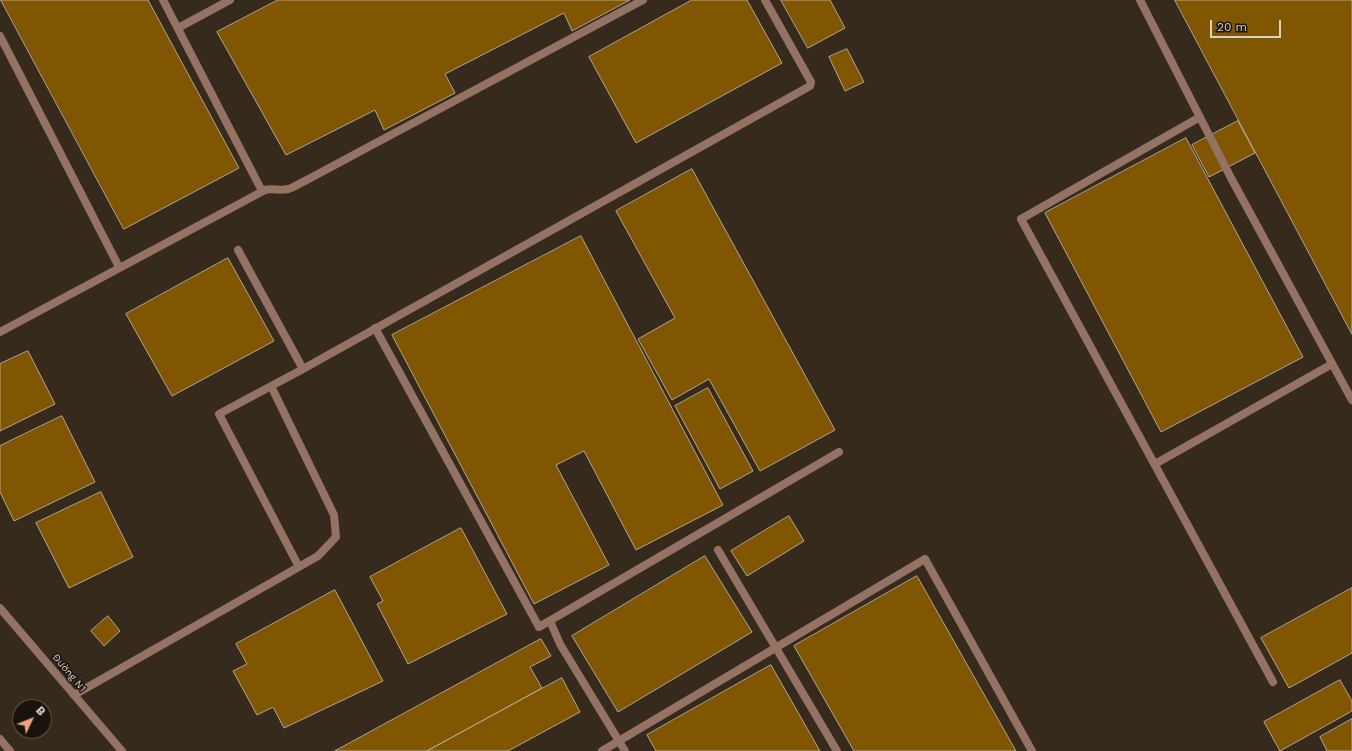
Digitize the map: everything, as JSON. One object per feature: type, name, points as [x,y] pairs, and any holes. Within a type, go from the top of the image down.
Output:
[{"type":"street","points":[[163,0],[262,191]]},
{"type":"street","points":[[178,28],[230,0]]},
{"type":"street","points":[[0,332],[262,191],[272,188],[279,190],[288,189],[303,182],[643,0]]},
{"type":"street","points":[[299,567],[219,414],[810,86],[810,82],[765,0]]},
{"type":"street","points":[[1140,0],[1231,178],[1352,400]]},
{"type":"street","points":[[0,36],[120,267]]},
{"type":"street","points":[[1200,117],[1022,219],[1273,682]]},
{"type":"street","points":[[238,250],[303,368]]},
{"type":"street","points":[[375,328],[539,627],[839,452]]},
{"type":"street","points":[[1155,464],[1332,364]]},
{"type":"street","points":[[74,695],[318,556],[336,536],[334,514],[271,386]]},
{"type":"street","points":[[718,550],[837,751]]},
{"type":"street","points":[[602,751],[925,558],[1032,751]]},
{"type":"street","name":"Đường N1","points":[[0,608],[122,751]]},
{"type":"street","points":[[550,620],[560,644],[625,751]]},
{"type":"street","points":[[0,739],[10,751]]},
{"type":"building","points":[[1,0],[148,0],[239,168],[124,229]]},
{"type":"building","points":[[278,0],[630,0],[572,31],[564,13],[445,74],[455,93],[384,130],[375,110],[286,155],[217,32]]},
{"type":"building","points":[[692,0],[747,0],[782,63],[636,143],[589,57]]},
{"type":"building","points":[[781,0],[830,0],[845,28],[808,48]]},
{"type":"building","points":[[1175,0],[1352,0],[1352,334]]},
{"type":"building","points":[[847,49],[864,82],[845,91],[829,57]]},
{"type":"building","points":[[1238,121],[1255,153],[1209,177],[1192,145]]},
{"type":"building","points":[[1186,138],[1303,357],[1161,432],[1045,213]]},
{"type":"building","points":[[692,169],[835,430],[760,471],[709,379],[672,400],[638,339],[675,318],[616,211]]},
{"type":"building","points":[[581,236],[723,505],[636,550],[584,451],[556,465],[609,565],[534,604],[392,335]]},
{"type":"building","points":[[228,258],[274,341],[172,396],[126,314]]},
{"type":"building","points":[[28,351],[55,404],[0,431],[0,364]]},
{"type":"building","points":[[708,388],[753,471],[720,489],[675,406]]},
{"type":"building","points":[[62,416],[95,482],[14,521],[0,492],[0,446]]},
{"type":"building","points":[[101,492],[133,557],[69,588],[36,523]]},
{"type":"building","points":[[789,516],[804,541],[747,576],[731,551]]},
{"type":"building","points":[[461,528],[507,614],[408,664],[377,604],[383,601],[370,577]]},
{"type":"building","points":[[705,556],[752,632],[618,712],[572,636]]},
{"type":"building","points":[[917,576],[1016,751],[854,751],[794,646]]},
{"type":"building","points":[[1352,588],[1352,653],[1289,688],[1261,638]]},
{"type":"building","points":[[335,590],[383,681],[284,728],[273,707],[257,715],[233,671],[247,664],[236,644]]},
{"type":"building","points":[[108,616],[120,631],[104,646],[91,631]]},
{"type":"building","points":[[541,639],[551,656],[530,667],[542,688],[427,751],[335,751]]},
{"type":"building","points":[[771,665],[820,751],[656,751],[647,735]]},
{"type":"building","points":[[562,678],[580,712],[508,751],[427,751]]},
{"type":"building","points":[[1340,680],[1352,701],[1352,711],[1280,751],[1264,722]]},
{"type":"building","points":[[1352,719],[1352,751],[1327,751],[1320,737]]}]
